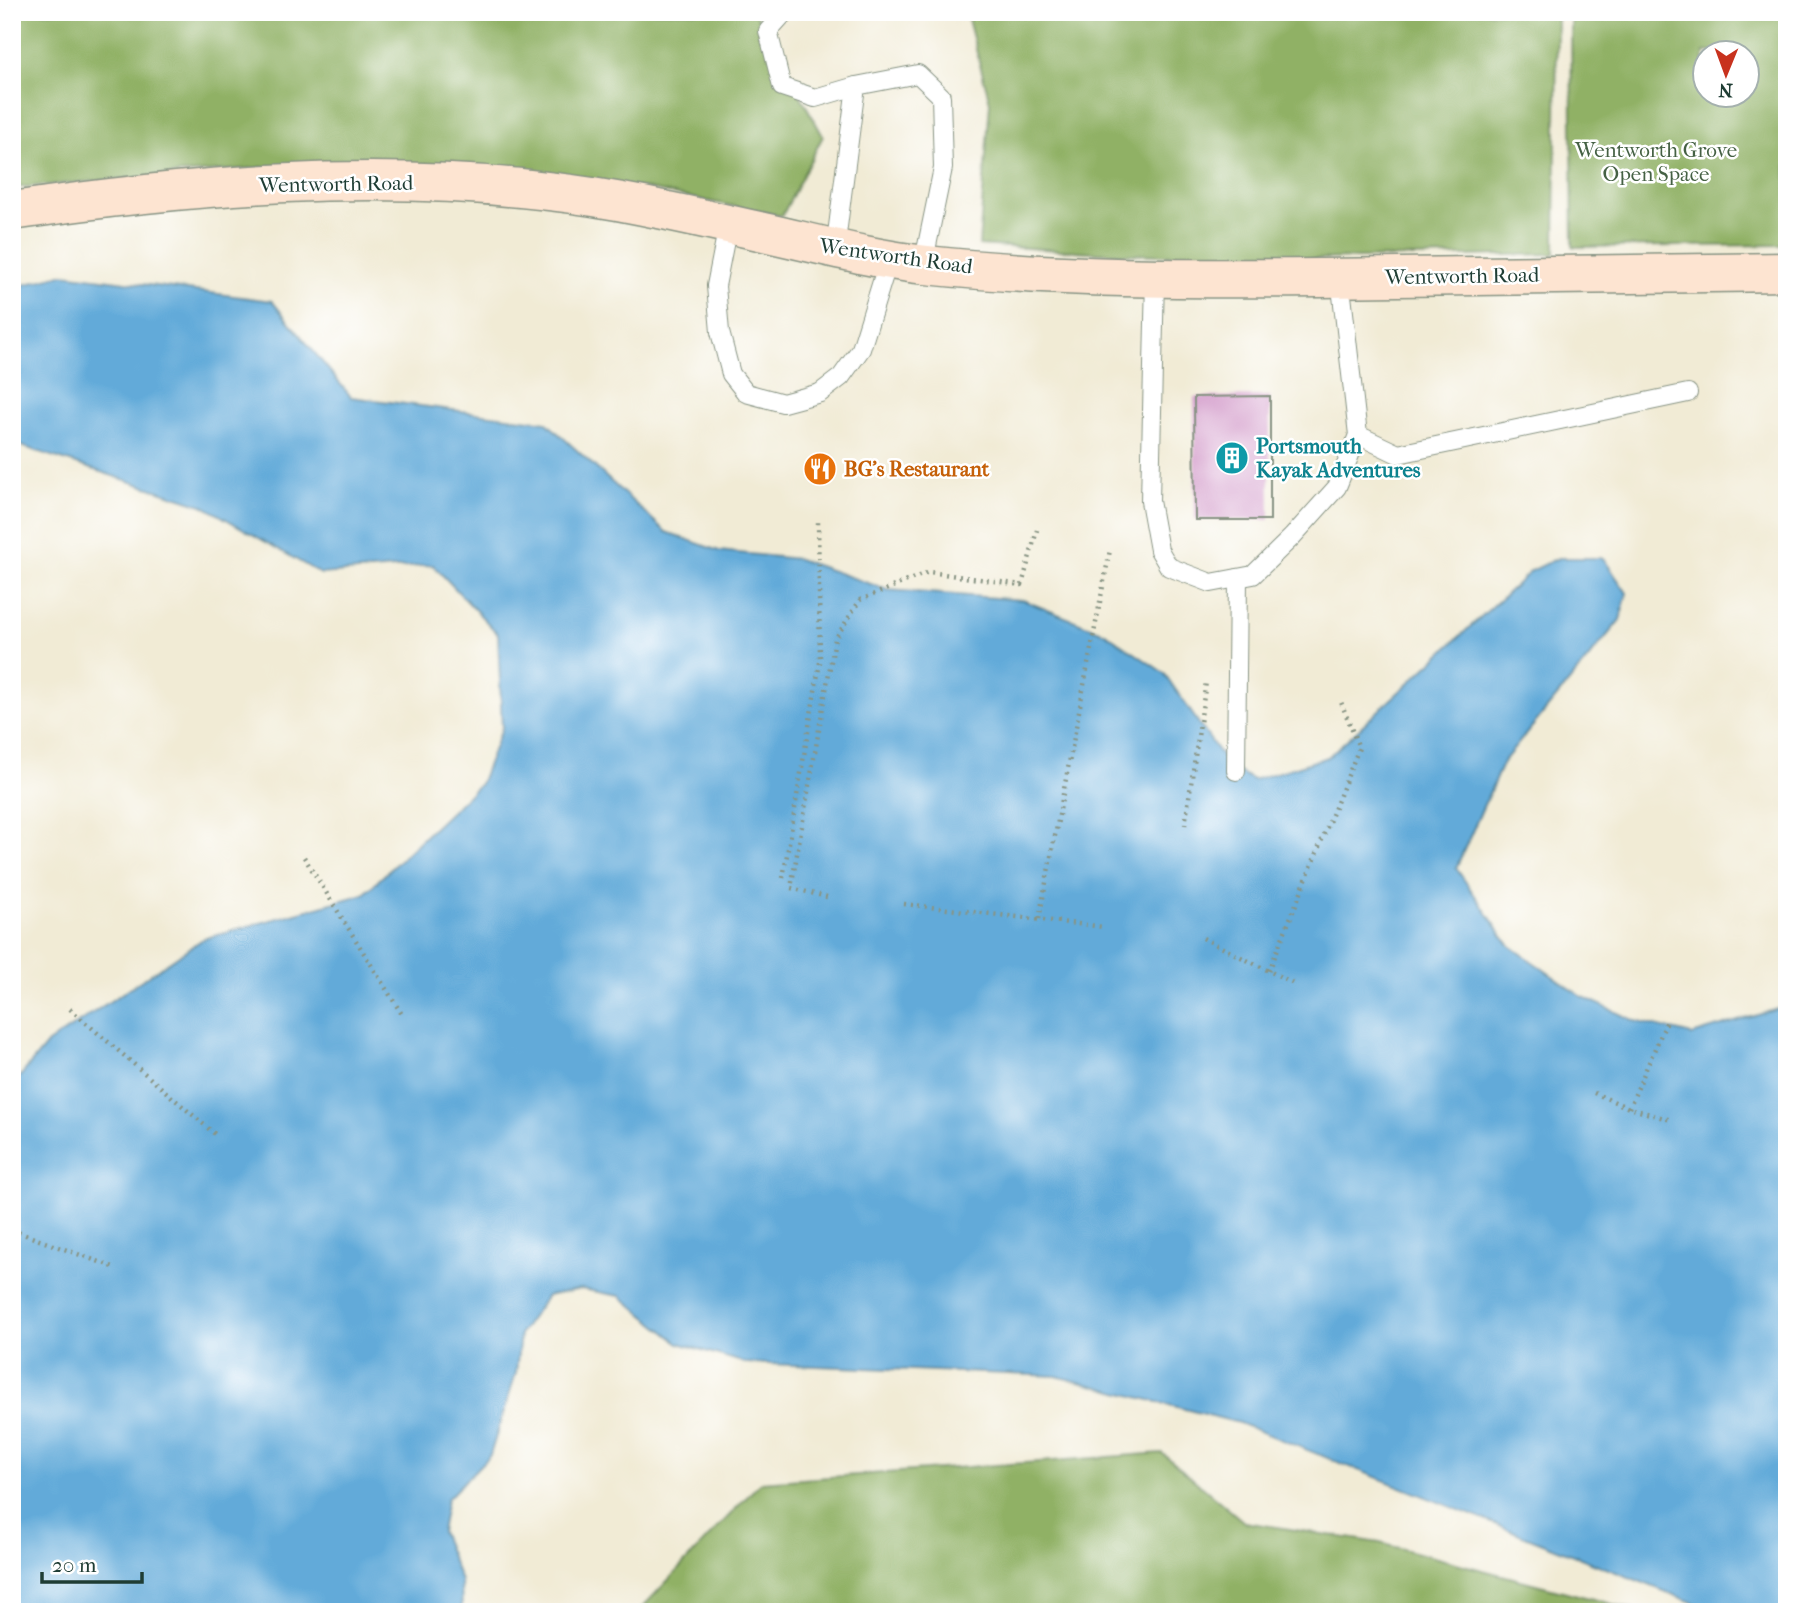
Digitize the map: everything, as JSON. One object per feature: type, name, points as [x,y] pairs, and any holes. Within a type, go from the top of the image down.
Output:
[{"type":"main road","name":"Wentworth Road","points":[[12,211],[163,192],[396,181],[548,190],[622,202],[835,250],[906,262],[1040,274],[1340,278],[1787,272]]},
{"type":"lane","points":[[727,225],[716,286],[720,332],[731,374],[746,393],[783,403],[820,393],[841,377],[861,349],[906,262],[943,168],[941,96],[918,74],[856,86],[815,98],[782,87],[768,31],[785,12]]},
{"type":"lane","points":[[835,250],[856,86]]},
{"type":"lane","points":[[1156,277],[1150,501],[1159,550],[1168,567],[1211,583],[1253,575],[1337,487],[1358,435],[1340,278]]},
{"type":"lane","points":[[1358,435],[1398,454],[1688,393]]},
{"type":"lane","points":[[1236,771],[1238,578]]},
{"type":"path","points":[[783,878],[820,662],[818,520]]},
{"type":"path","points":[[827,897],[791,888],[835,639],[860,600],[929,572],[1021,584],[1037,530]]},
{"type":"path","points":[[1040,919],[1110,550]]},
{"type":"path","points":[[1185,825],[1206,682]]},
{"type":"path","points":[[1269,971],[1359,748],[1341,702]]},
{"type":"path","points":[[304,857],[403,1016]]},
{"type":"path","points":[[904,904],[1104,927]]},
{"type":"path","points":[[1203,938],[1293,983]]},
{"type":"path","points":[[70,1009],[216,1135]]},
{"type":"path","points":[[1629,1108],[1667,1021]]},
{"type":"path","points":[[1594,1093],[1629,1108],[1671,1120]]},
{"type":"path","points":[[12,1230],[116,1268]]},
{"type":"green space","points":[[12,12],[754,12],[823,136],[782,216],[643,188],[301,164],[12,188]]},
{"type":"green space","points":[[966,12],[1557,12],[1555,254],[1315,259],[1123,254],[979,245],[990,102]]},
{"type":"green space","name":"Wentworth Grove Open Space","points":[[1571,12],[1787,12],[1787,245],[1573,247]]},
{"type":"green space","points":[[1162,1453],[1244,1522],[1380,1543],[1636,1612],[638,1612],[761,1482]]},
{"type":"water","points":[[64,274],[272,301],[351,397],[546,422],[666,532],[719,551],[798,559],[888,590],[1023,600],[1105,633],[1164,673],[1229,767],[1253,780],[1328,757],[1531,571],[1558,558],[1603,558],[1627,593],[1620,620],[1503,762],[1456,868],[1509,945],[1581,996],[1635,1021],[1692,1035],[1787,1006],[1787,1612],[1717,1612],[1239,1423],[1056,1376],[745,1363],[679,1343],[620,1296],[581,1289],[547,1296],[520,1334],[516,1373],[490,1455],[447,1499],[441,1532],[461,1581],[462,1612],[12,1612],[12,1086],[48,1043],[203,939],[364,894],[480,784],[502,728],[498,634],[433,565],[321,574],[202,505],[12,443],[12,288]]},
{"type":"building","name":"Portsmouth Kayak Adventures","points":[[1270,396],[1270,520],[1195,520],[1194,397]]},
{"type":"place","name":"Portsmouth Kayak Adventures","points":[[1232,458]]},
{"type":"place","name":"BG's Restaurant","points":[[820,469]]}]
